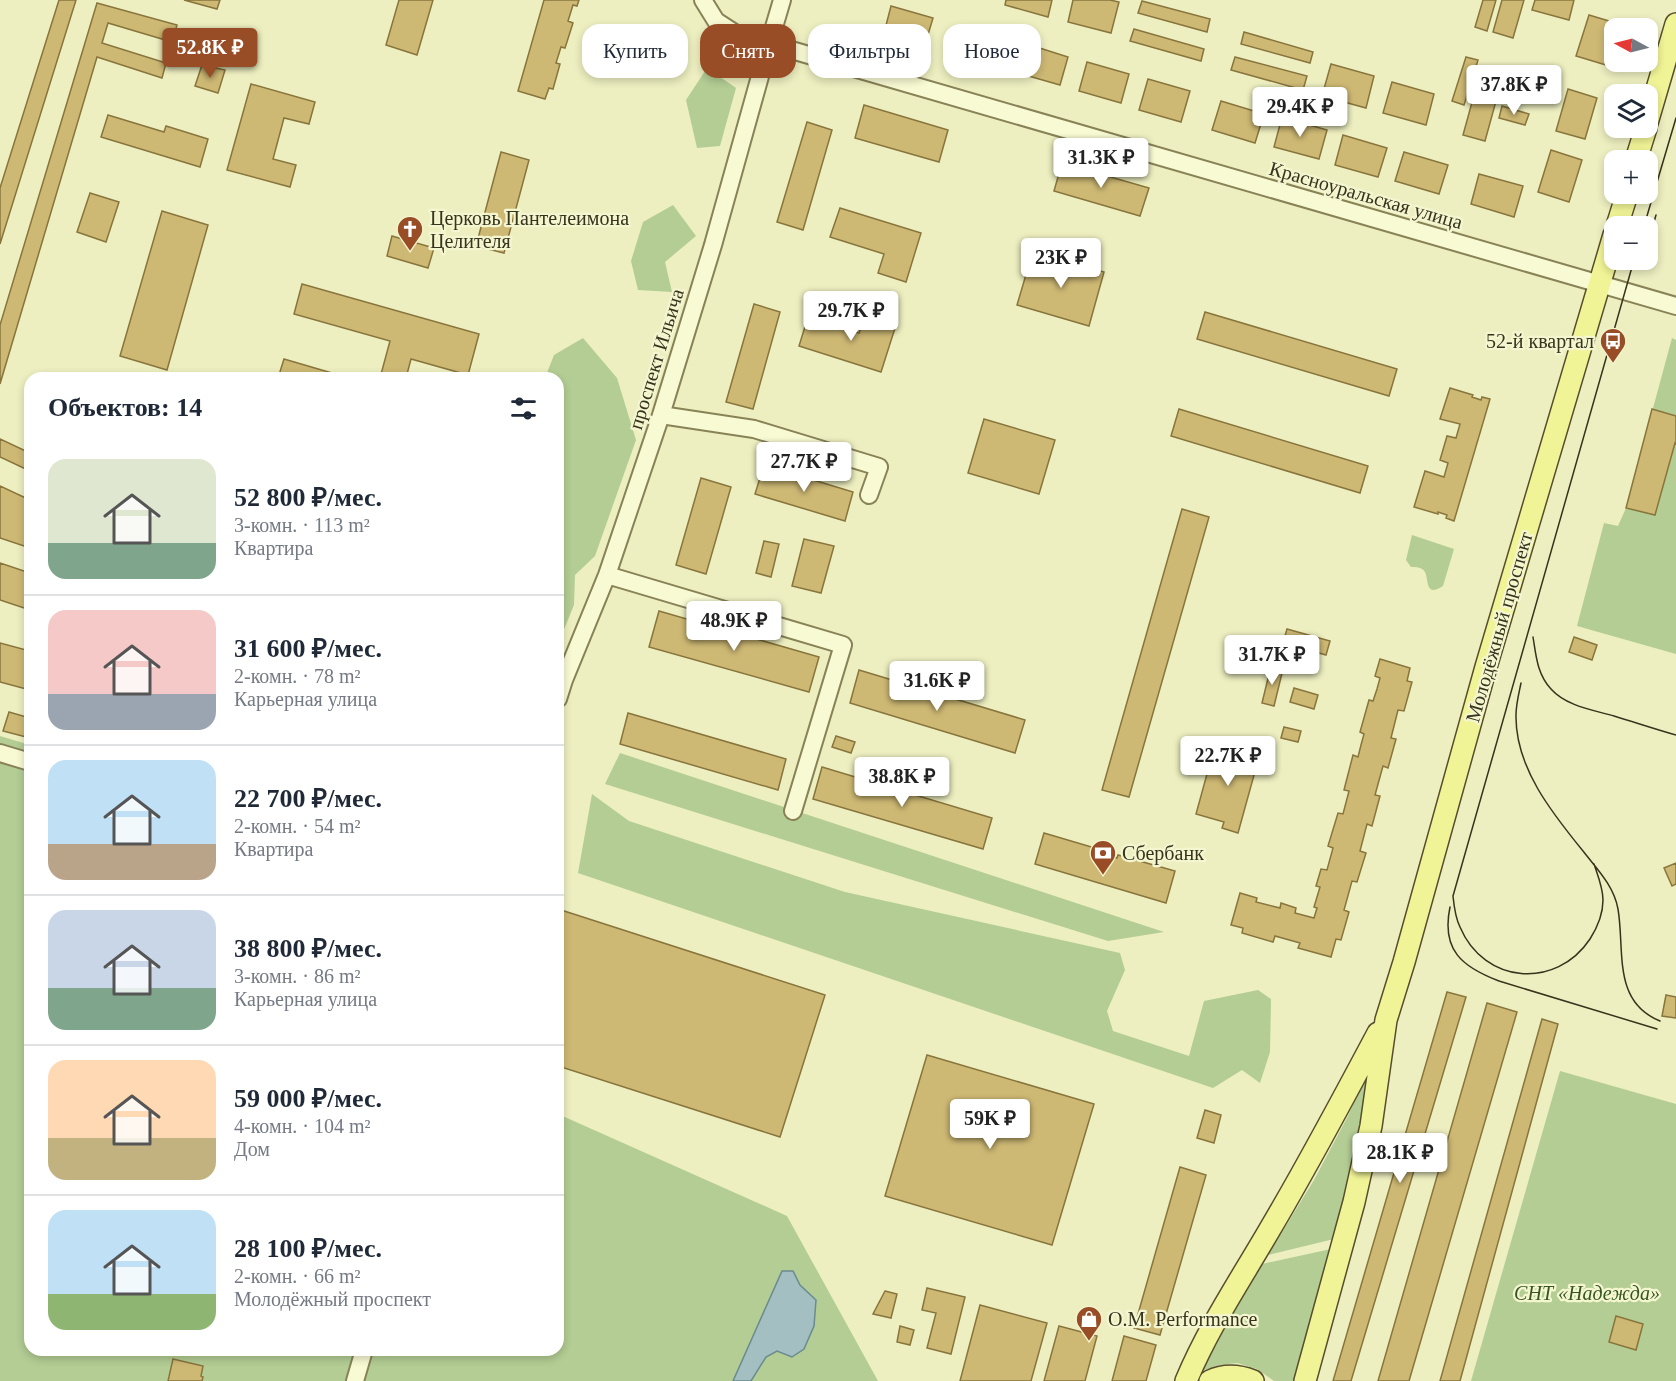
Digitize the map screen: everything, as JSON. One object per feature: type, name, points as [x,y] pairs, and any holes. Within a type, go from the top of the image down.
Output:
[{"type":"main road","points":[[1658,85],[1676,24]]},
{"type":"main road","name":"Молодёжный проспект","points":[[1305,1381],[1354,1202],[1371,1126],[1386,1020],[1486,667],[1604,268]]},
{"type":"main road","name":"Молодёжный проспект","points":[[1186,1381],[1217,1319],[1312,1156],[1386,1020]]},
{"type":"main road","points":[[1210,1381],[1221,1376],[1238,1376],[1253,1381]]},
{"type":"street","points":[[703,0],[716,21],[721,24]]},
{"type":"street","name":"проспект Ильича","points":[[775,24],[782,0]]},
{"type":"street","name":"Красноуральская улица","points":[[796,52],[1676,306]]},
{"type":"street","name":"проспект Ильича","points":[[564,680],[607,575],[661,415],[713,245],[760,78]]},
{"type":"street","points":[[661,415],[754,429],[879,467],[869,495]]},
{"type":"street","points":[[607,575],[843,645],[794,811]]},
{"type":"street","points":[[0,753],[24,760]]},
{"type":"street","points":[[355,1381],[362,1356]]},
{"type":"green space","points":[[700,78],[722,78],[736,88],[720,146],[697,148],[686,100]]},
{"type":"green space","points":[[673,205],[696,236],[665,262],[672,292],[638,290],[631,261],[643,222]]},
{"type":"green space","points":[[583,338],[617,378],[636,440],[595,556],[575,575],[574,605],[564,629],[564,372],[547,372],[554,355]]},
{"type":"green space","points":[[1672,338],[1676,340],[1676,654],[1577,626],[1604,523],[1618,526],[1626,508]]},
{"type":"green space","points":[[1412,535],[1454,549],[1443,586],[1430,589],[1424,570],[1411,567],[1406,560]]},
{"type":"green space","points":[[0,736],[24,743],[24,1356],[564,1356],[564,1117],[787,1216],[878,1381],[0,1381]]},
{"type":"green space","points":[[620,753],[1164,932],[1108,941],[605,784]]},
{"type":"green space","points":[[592,794],[629,821],[845,892],[1120,953],[1125,970],[1107,1011],[1113,1031],[1189,1056],[1204,1001],[1258,990],[1271,999],[1270,1052],[1260,1083],[1242,1070],[1213,1088],[578,873]]},
{"type":"green space","points":[[1376,1052],[1334,1239],[1268,1255],[1314,1180],[1348,1116]]},
{"type":"green space","name":"СНТ «Надежда»","points":[[1560,1071],[1676,1104],[1676,1381],[1471,1381]]},
{"type":"green space","points":[[1331,1249],[1294,1381],[1274,1381],[1257,1369],[1237,1363],[1220,1365],[1202,1371],[1262,1264]]},
{"type":"water","points":[[782,1271],[793,1271],[800,1285],[816,1300],[814,1326],[804,1349],[792,1357],[777,1351],[766,1357],[751,1381],[733,1381]]},
{"type":"building","points":[[59,0],[76,0],[0,244],[0,188]]},
{"type":"building","points":[[184,0],[220,0],[217,9]]},
{"type":"building","points":[[399,0],[433,0],[417,55],[386,45]]},
{"type":"building","points":[[544,0],[579,0],[577,6],[573,5],[568,21],[573,23],[565,48],[561,47],[556,63],[560,64],[553,89],[549,88],[545,99],[518,91]]},
{"type":"building","points":[[1006,0],[1052,0],[1048,17],[1005,5]]},
{"type":"building","points":[[1073,0],[1119,2],[1111,33],[1068,22]]},
{"type":"building","points":[[1483,0],[1496,0],[1487,31],[1475,27]]},
{"type":"building","points":[[1502,0],[1524,0],[1513,38],[1493,32]]},
{"type":"building","points":[[1535,0],[1574,0],[1569,20],[1532,10]]},
{"type":"building","points":[[1142,1],[1210,19],[1207,32],[1138,13]]},
{"type":"building","points":[[97,3],[177,25],[172,42],[108,23],[102,43],[166,63],[162,78],[97,57],[0,384],[0,325]]},
{"type":"building","points":[[891,6],[933,18],[931,25],[886,24]]},
{"type":"building","points":[[1589,15],[1604,20],[1604,64],[1576,56]]},
{"type":"building","points":[[196,29],[211,33],[202,65],[187,60]]},
{"type":"building","points":[[1134,29],[1204,49],[1201,61],[1130,41]]},
{"type":"building","points":[[1244,32],[1313,52],[1310,63],[1241,44]]},
{"type":"building","points":[[1041,48],[1068,57],[1060,85],[1036,78],[1041,78]]},
{"type":"building","points":[[1235,57],[1307,76],[1303,90],[1231,70]]},
{"type":"building","points":[[1466,57],[1478,60],[1464,105],[1452,101]]},
{"type":"building","points":[[1087,62],[1129,74],[1121,103],[1079,91]]},
{"type":"building","points":[[1331,64],[1374,76],[1366,108],[1322,96]]},
{"type":"building","points":[[202,65],[225,70],[218,93],[195,86]]},
{"type":"building","points":[[1482,66],[1504,72],[1485,141],[1463,135]]},
{"type":"building","points":[[1509,72],[1536,80],[1533,92],[1506,85]]},
{"type":"building","points":[[1148,79],[1190,91],[1181,122],[1139,110]]},
{"type":"building","points":[[1392,82],[1434,94],[1426,125],[1383,113]]},
{"type":"building","points":[[251,84],[315,102],[309,124],[284,118],[273,159],[296,165],[290,187],[227,170]]},
{"type":"building","points":[[1568,89],[1597,98],[1585,139],[1556,131]]},
{"type":"building","points":[[1221,101],[1264,114],[1255,143],[1212,130]]},
{"type":"building","points":[[864,105],[948,130],[939,162],[855,138]]},
{"type":"building","points":[[1502,106],[1529,114],[1525,125],[1499,118]]},
{"type":"building","points":[[108,115],[164,132],[166,126],[208,139],[200,167],[101,137]]},
{"type":"building","points":[[1282,117],[1327,130],[1319,159],[1274,147]]},
{"type":"building","points":[[807,122],[832,130],[803,230],[777,222]]},
{"type":"building","points":[[1343,135],[1387,148],[1378,177],[1335,165]]},
{"type":"building","points":[[1551,150],[1582,160],[1569,202],[1538,192]]},
{"type":"building","points":[[501,152],[529,160],[504,253],[476,246]]},
{"type":"building","points":[[1404,152],[1448,165],[1439,194],[1395,181]]},
{"type":"building","points":[[1062,163],[1149,188],[1140,216],[1054,191]]},
{"type":"building","points":[[1479,174],[1523,186],[1514,217],[1471,204]]},
{"type":"building","points":[[90,193],[119,202],[106,242],[77,232]]},
{"type":"building","points":[[840,208],[921,233],[906,282],[878,273],[884,254],[830,237]]},
{"type":"building","points":[[162,211],[208,225],[167,370],[120,356]]},
{"type":"building","name":"Церковь Пантелеимона Целителя","points":[[392,236],[434,248],[428,268],[387,256]]},
{"type":"building","points":[[1033,251],[1104,272],[1089,326],[1017,305]]},
{"type":"building","points":[[302,284],[479,334],[469,372],[457,372],[411,359],[408,372],[382,372],[390,341],[294,314]]},
{"type":"building","points":[[754,304],[780,312],[753,409],[726,402]]},
{"type":"building","points":[[1205,312],[1397,369],[1389,396],[1197,339]]},
{"type":"building","points":[[865,316],[896,325],[881,372],[799,346],[808,317],[859,333]]},
{"type":"building","points":[[284,359],[328,372],[280,372]]},
{"type":"building","points":[[1450,388],[1481,400],[1482,397],[1490,399],[1454,521],[1446,518],[1447,515],[1414,507],[1425,471],[1444,477],[1448,463],[1440,460],[1447,436],[1456,438],[1460,424],[1440,419]]},
{"type":"building","points":[[1179,409],[1368,466],[1360,493],[1171,436]]},
{"type":"building","points":[[1652,409],[1676,416],[1676,444],[1655,515],[1626,508]]},
{"type":"building","points":[[984,419],[1055,440],[1039,494],[968,473]]},
{"type":"building","points":[[0,439],[24,450],[24,468],[0,457]]},
{"type":"building","points":[[764,465],[853,492],[845,521],[755,494]]},
{"type":"building","points":[[701,478],[731,487],[706,574],[676,565]]},
{"type":"building","points":[[0,486],[24,497],[24,546],[0,538]]},
{"type":"building","points":[[1182,509],[1209,517],[1129,797],[1102,790]]},
{"type":"building","points":[[804,539],[834,546],[821,593],[792,586]]},
{"type":"building","points":[[764,541],[779,544],[771,577],[756,573]]},
{"type":"building","points":[[0,563],[24,571],[24,608],[0,600]]},
{"type":"building","points":[[659,611],[819,657],[809,692],[649,647]]},
{"type":"building","points":[[1287,629],[1330,641],[1326,655],[1283,643]]},
{"type":"building","points":[[1574,637],[1597,645],[1592,660],[1569,652]]},
{"type":"building","points":[[0,643],[24,649],[24,688],[0,682]]},
{"type":"building","points":[[1380,659],[1410,668],[1407,681],[1412,682],[1404,711],[1398,710],[1391,738],[1396,739],[1388,768],[1383,766],[1375,795],[1380,796],[1372,826],[1367,824],[1360,851],[1366,853],[1357,882],[1352,881],[1344,910],[1349,912],[1341,940],[1336,939],[1331,957],[1298,948],[1300,943],[1275,936],[1273,942],[1242,933],[1243,928],[1231,925],[1240,893],[1257,898],[1256,902],[1280,908],[1281,903],[1296,908],[1295,913],[1314,918],[1317,908],[1314,907],[1320,887],[1316,886],[1321,869],[1327,870],[1333,848],[1328,846],[1338,813],[1343,814],[1349,791],[1344,790],[1353,755],[1358,757],[1364,734],[1360,732],[1369,700],[1373,701],[1377,689],[1380,678],[1375,676]]},
{"type":"building","points":[[1271,666],[1283,669],[1274,706],[1262,703]]},
{"type":"building","points":[[859,670],[1025,720],[1015,753],[850,703]]},
{"type":"building","points":[[1294,688],[1318,695],[1314,709],[1290,702]]},
{"type":"building","points":[[9,712],[24,716],[24,736],[3,731]]},
{"type":"building","points":[[628,713],[786,759],[778,790],[620,744]]},
{"type":"building","points":[[1284,727],[1301,731],[1298,742],[1281,738]]},
{"type":"building","points":[[836,736],[855,742],[851,753],[832,747]]},
{"type":"building","points":[[1215,745],[1259,757],[1238,833],[1222,828],[1224,822],[1196,814]]},
{"type":"building","points":[[822,767],[992,818],[983,849],[813,799]]},
{"type":"building","points":[[1044,833],[1105,851],[1104,854],[1110,856],[1117,858],[1118,855],[1175,871],[1166,903],[1035,864]]},
{"type":"building","points":[[1676,863],[1676,884],[1672,886],[1664,868]]},
{"type":"building","points":[[564,911],[825,995],[780,1137],[564,1068]]},
{"type":"building","points":[[1447,992],[1466,997],[1351,1381],[1333,1381]]},
{"type":"building","points":[[1666,995],[1676,997],[1676,1018],[1662,1016]]},
{"type":"building","points":[[1487,1003],[1517,1012],[1409,1381],[1378,1381]]},
{"type":"building","points":[[1542,1019],[1558,1024],[1460,1381],[1440,1381]]},
{"type":"building","points":[[927,1055],[1094,1104],[1052,1245],[885,1196]]},
{"type":"building","points":[[1205,1110],[1221,1115],[1214,1143],[1197,1138]]},
{"type":"building","points":[[1180,1167],[1206,1175],[1160,1335],[1134,1328]]},
{"type":"building","points":[[927,1288],[965,1297],[951,1354],[927,1348],[936,1313],[922,1310]]},
{"type":"building","points":[[885,1291],[897,1294],[891,1318],[873,1314]]},
{"type":"building","points":[[980,1305],[1047,1323],[1031,1381],[960,1381]]},
{"type":"building","points":[[1616,1316],[1643,1324],[1636,1350],[1609,1342]]},
{"type":"building","points":[[900,1326],[914,1330],[910,1345],[897,1342]]},
{"type":"building","points":[[1059,1326],[1097,1336],[1085,1381],[1044,1381]]},
{"type":"building","points":[[1124,1336],[1156,1345],[1146,1381],[1112,1381]]},
{"type":"building","points":[[173,1359],[203,1366],[202,1381],[168,1381]]},
{"type":"tram line","points":[[1647,216],[1676,118]]},
{"type":"tram line","points":[[1594,864],[1603,896],[1599,920],[1590,939],[1576,955],[1559,967],[1540,973],[1521,974],[1503,969],[1486,960],[1471,946],[1460,927],[1453,896],[1631,270]]},
{"type":"tram line","points":[[1533,637],[1540,671],[1546,683],[1564,700],[1580,707],[1676,735]]},
{"type":"tram line","points":[[1521,683],[1516,711],[1517,734],[1529,771],[1548,805],[1609,885],[1618,909],[1627,988],[1634,1001],[1645,1012],[1660,1021]]},
{"type":"tram line","points":[[1450,907],[1448,922],[1452,946],[1457,955],[1474,970],[1499,981],[1657,1029]]},
{"type":"place","name":"Церковь Пантелеимона Целителя","points":[[410,252]]},
{"type":"place","name":"52-й квартал","points":[[1613,364]]},
{"type":"place","name":"Сбербанк","points":[[1103,876]]},
{"type":"place","name":"O.M. Performance","points":[[1089,1342]]}]
